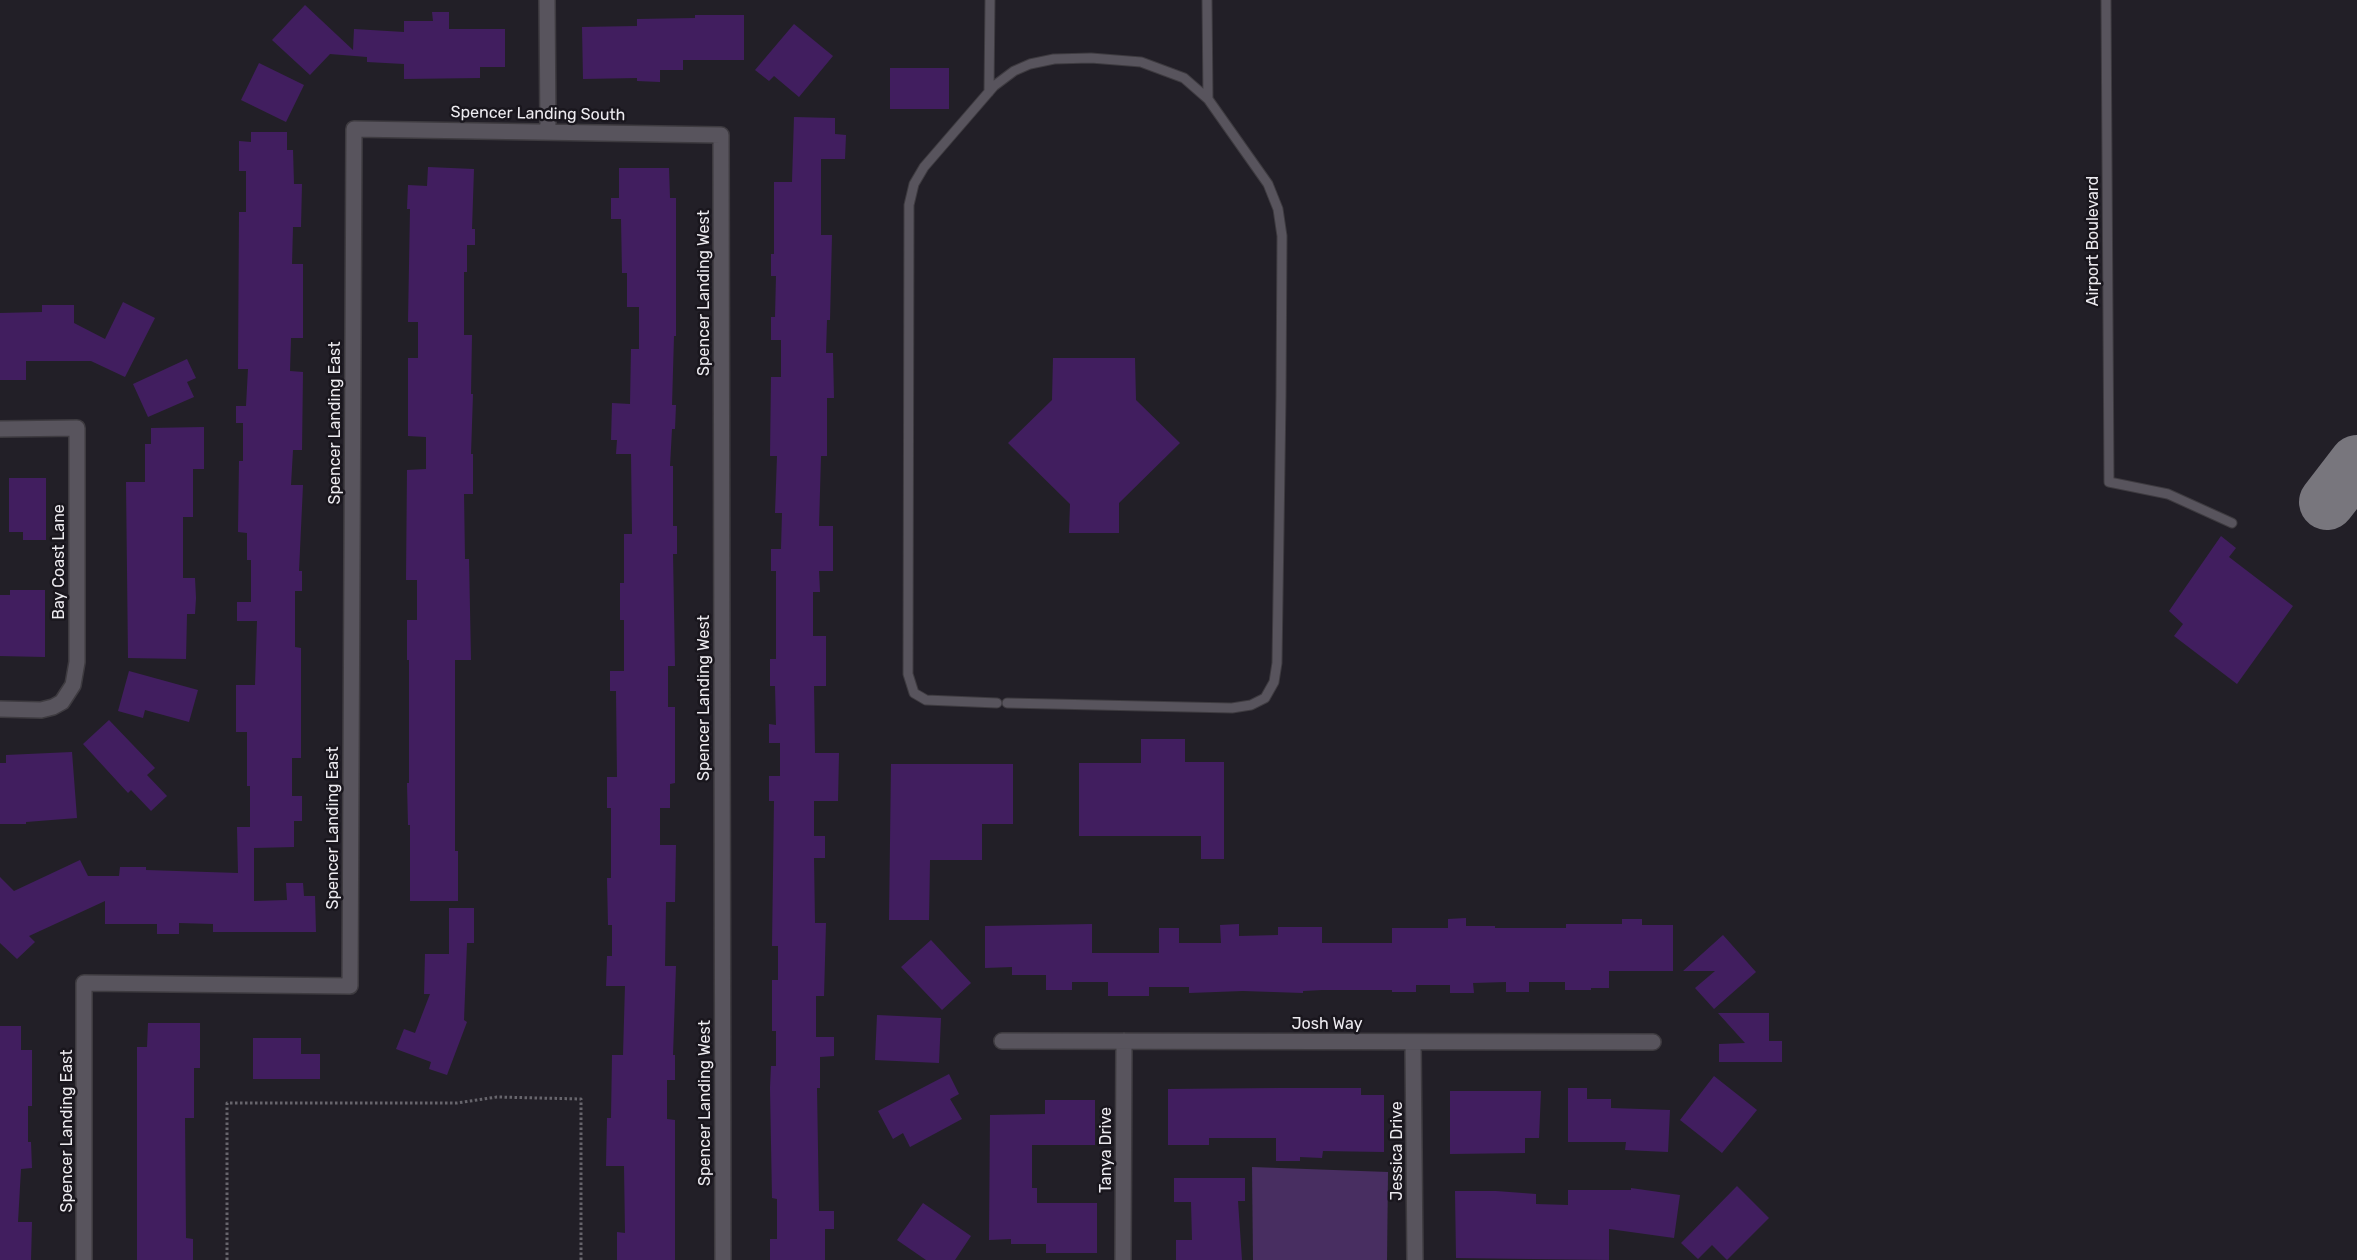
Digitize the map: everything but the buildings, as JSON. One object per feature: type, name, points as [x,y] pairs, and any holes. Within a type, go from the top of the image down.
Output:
[{"type":"street","points":[[547,0],[548,132]]},
{"type":"street","name":"Spencer Landing South","points":[[354,129],[721,135]]},
{"type":"street","name":"Spencer Landing East","points":[[84,1260],[84,983],[350,986],[354,129]]},
{"type":"street","name":"Spencer Landing West","points":[[721,135],[723,1260]]},
{"type":"street","name":"Bay Coast Lane","points":[[0,429],[77,428],[77,662],[74,685],[68,695],[53,707],[41,710],[0,709]]},
{"type":"street","name":"Josh Way","points":[[1002,1041],[1653,1042]]},
{"type":"street","name":"Tanya Drive","points":[[1123,1260],[1124,1041]]},
{"type":"street","name":"Jessica Drive","points":[[1413,1042],[1415,1260]]},
{"type":"lane","points":[[988,92],[990,0]]},
{"type":"lane","points":[[1207,0],[1208,99]]},
{"type":"lane","name":"Airport Boulevard","points":[[2106,0],[2109,482],[2168,494],[2232,523]]},
{"type":"lane","points":[[997,703],[926,700],[914,693],[908,674],[909,205],[914,184],[924,167],[988,92],[1014,71],[1030,64],[1054,59],[1091,58],[1141,62],[1184,78],[1208,99],[1268,184],[1278,209],[1282,236],[1277,663],[1274,682],[1265,698],[1251,705],[1232,708],[1007,703]]},
{"type":"path","points":[[227,1260],[227,1103],[457,1103],[497,1097],[581,1099],[581,1260]]},
{"type":"shaded area","points":[[1252,1167],[1388,1172],[1387,1260],[1253,1260]]},
{"type":"taxiway","points":[[2327,502],[2357,463]]}]
